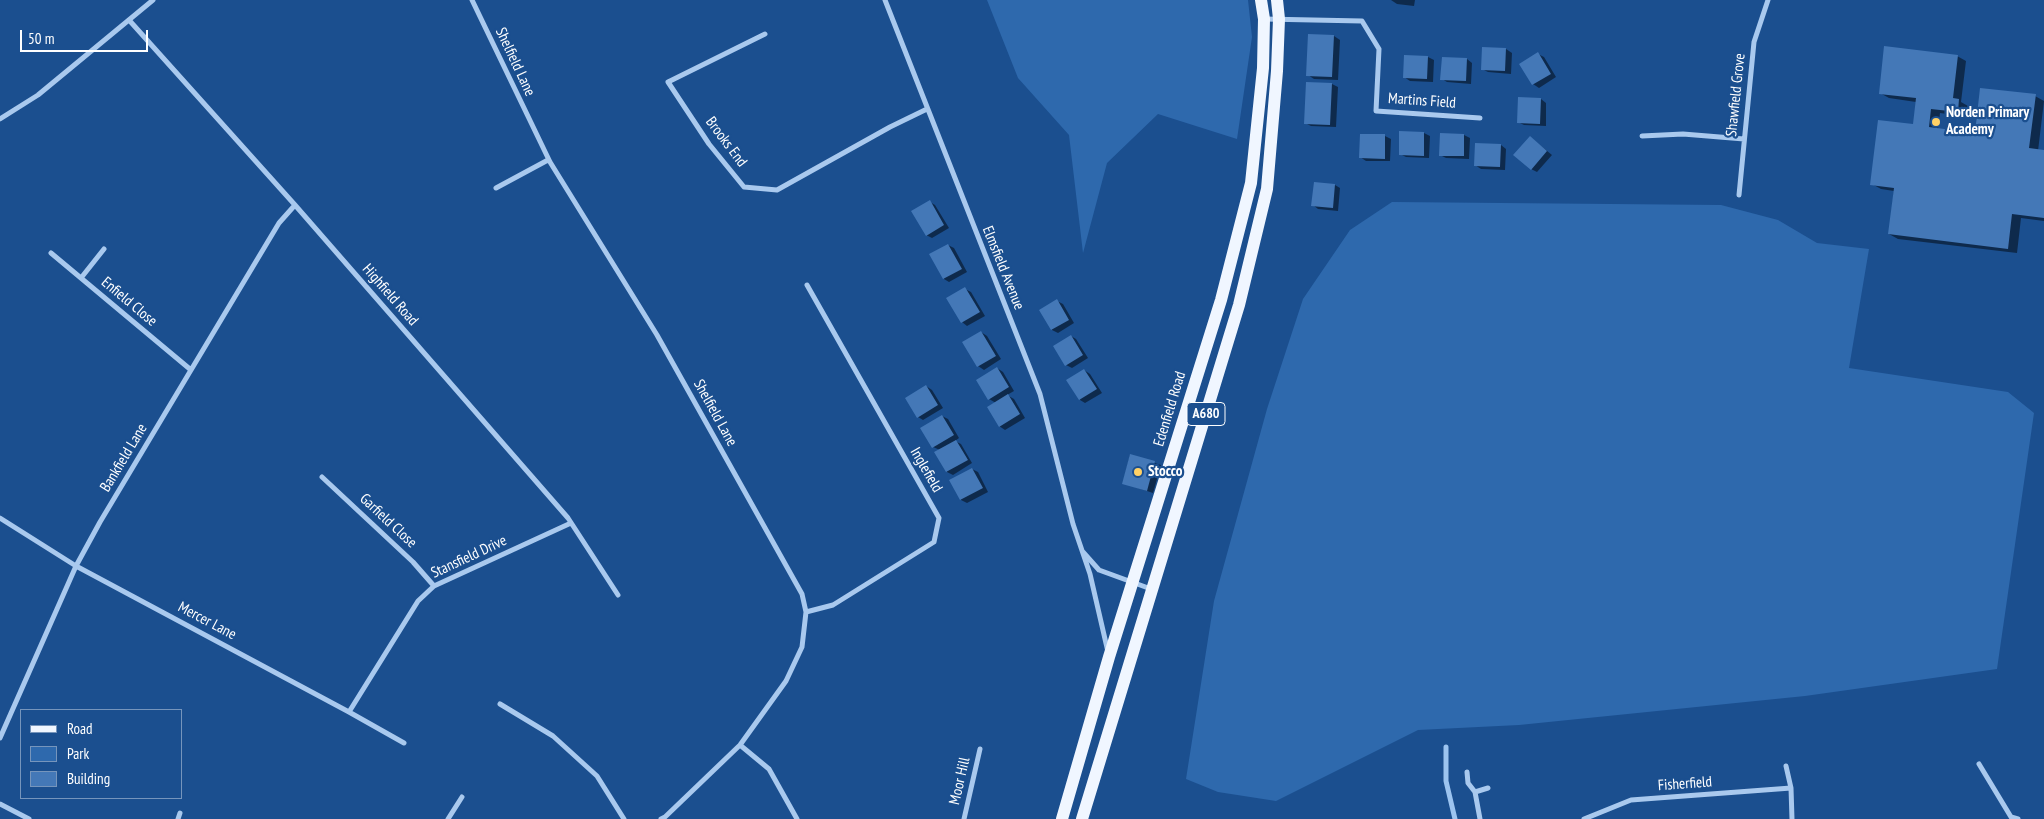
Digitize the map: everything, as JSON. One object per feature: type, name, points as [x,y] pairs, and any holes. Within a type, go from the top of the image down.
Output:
[{"type":"main road","name":"Edenfield Road","points":[[1062,819],[1109,657],[1218,309],[1251,182],[1263,68],[1264,19],[1261,0]]},
{"type":"main road","name":"A680","points":[[1082,819],[1239,305],[1267,189],[1277,71],[1279,19],[1277,0]]},
{"type":"street","points":[[0,119],[38,95],[153,0]]},
{"type":"street","name":"Shelfield Lane","points":[[472,0],[548,160],[657,335],[802,594],[806,612],[802,647],[786,681],[740,745],[666,817],[661,819]]},
{"type":"street","name":"Elmsfield Avenue","points":[[885,0],[1040,394],[1081,550],[1090,574],[1109,657]]},
{"type":"street","name":"Shawfield Grove","points":[[1739,195],[1754,42],[1768,0]]},
{"type":"street","name":"Martins Field","points":[[1264,19],[1362,21],[1379,49],[1376,110],[1480,118]]},
{"type":"street","name":"Highfield Road","points":[[129,20],[295,205],[571,523],[618,596]]},
{"type":"street","name":"Brooks End","points":[[765,34],[668,82],[709,144],[744,187],[777,190],[890,127],[927,109]]},
{"type":"street","points":[[1642,136],[1683,134],[1744,139]]},
{"type":"street","points":[[496,188],[548,160]]},
{"type":"street","name":"Bankfield Lane","points":[[0,738],[76,566],[278,223],[295,205]]},
{"type":"street","points":[[81,278],[104,249]]},
{"type":"street","name":"Enfield Close","points":[[51,253],[191,370]]},
{"type":"street","name":"Inglefield","points":[[806,612],[833,605],[934,542],[938,518],[807,285]]},
{"type":"street","name":"Garfield Close","points":[[322,477],[413,562],[434,586]]},
{"type":"street","name":"Mercer Lane","points":[[0,518],[76,566],[350,712],[404,743]]},
{"type":"street","name":"Stansfield Drive","points":[[350,712],[418,601],[434,586],[571,523]]},
{"type":"street","name":"Elmsfield Avenue","points":[[1081,550],[1099,570],[1153,589]]},
{"type":"street","points":[[500,704],[553,736],[597,776],[624,819]]},
{"type":"street","points":[[740,745],[769,769],[797,819]]},
{"type":"street","name":"Moor Hill","points":[[964,819],[980,749]]},
{"type":"street","points":[[1979,764],[2011,817],[2018,819]]},
{"type":"street","points":[[1786,766],[1791,788],[1792,819]]},
{"type":"street","points":[[1466,772],[1468,783],[1475,792],[1480,819]]},
{"type":"street","points":[[1475,792],[1488,788]]},
{"type":"street","name":"Fisherfield","points":[[1584,819],[1631,800],[1791,788]]},
{"type":"street","points":[[448,819],[462,797]]},
{"type":"street","points":[[0,804],[29,819]]},
{"type":"green space","points":[[987,0],[1248,0],[1252,37],[1237,139],[1158,114],[1107,163],[1083,253],[1069,135],[1018,78]]},
{"type":"green space","points":[[1392,202],[1721,205],[1778,220],[1817,243],[1869,249],[1849,368],[2008,392],[2034,413],[1997,669],[1805,696],[1519,725],[1418,730],[1276,801],[1218,792],[1186,779],[1214,601],[1267,409],[1303,299],[1350,230]]},
{"type":"building","points":[[1308,34],[1334,35],[1332,77],[1306,76]]},
{"type":"building","points":[[1884,46],[1958,55],[1953,98],[1959,99],[1958,112],[1931,109],[1929,127],[1975,133],[1980,88],[2036,94],[2029,148],[2044,150],[2044,218],[2012,214],[2008,249],[1888,234],[1894,188],[1870,185],[1878,120],[1913,124],[1916,98],[1879,94]]},
{"type":"building","points":[[1482,47],[1506,48],[1505,71],[1481,70]]},
{"type":"building","points":[[1538,52],[1551,74],[1532,85],[1519,64]]},
{"type":"building","points":[[1404,55],[1428,56],[1427,79],[1403,78]]},
{"type":"building","points":[[1442,57],[1467,58],[1466,81],[1440,80]]},
{"type":"building","points":[[1306,82],[1332,83],[1330,125],[1304,124]]},
{"type":"building","points":[[1518,97],[1541,98],[1540,124],[1517,123]]},
{"type":"building","points":[[1399,131],[1424,132],[1424,156],[1399,155]]},
{"type":"building","points":[[1440,133],[1464,134],[1464,156],[1439,156]]},
{"type":"building","points":[[1360,134],[1385,134],[1385,159],[1359,158]]},
{"type":"building","points":[[1530,136],[1547,151],[1531,170],[1513,155]]},
{"type":"building","points":[[1475,143],[1501,144],[1500,167],[1474,166]]},
{"type":"building","points":[[1314,182],[1335,184],[1333,208],[1311,206]]},
{"type":"building","points":[[930,200],[944,225],[926,236],[911,211]]},
{"type":"building","points":[[948,244],[962,269],[943,279],[929,254]]},
{"type":"building","points":[[965,287],[980,312],[961,323],[946,298]]},
{"type":"building","points":[[1057,299],[1069,320],[1051,330],[1039,310]]},
{"type":"building","points":[[981,331],[996,356],[977,367],[962,342]]},
{"type":"building","points":[[1071,335],[1083,355],[1065,366],[1053,346]]},
{"type":"building","points":[[997,367],[1009,387],[988,400],[976,380]]},
{"type":"building","points":[[1084,369],[1097,389],[1079,400],[1066,380]]},
{"type":"building","points":[[926,385],[938,405],[917,418],[905,398]]},
{"type":"building","points":[[1008,394],[1020,414],[999,427],[987,407]]},
{"type":"building","points":[[942,415],[954,435],[932,448],[920,428]]},
{"type":"building","points":[[956,440],[968,460],[946,472],[934,452]]},
{"type":"building","name":"Stocco","points":[[1130,454],[1155,461],[1147,491],[1122,484]]},
{"type":"building","points":[[972,468],[983,488],[960,500],[949,480]]},
{"type":"waterway","points":[[1446,747],[1446,781],[1455,819]]},
{"type":"place","name":"Norden Primary Academy","points":[[1936,122]]},
{"type":"place","name":"Stocco","points":[[1138,472]]}]
